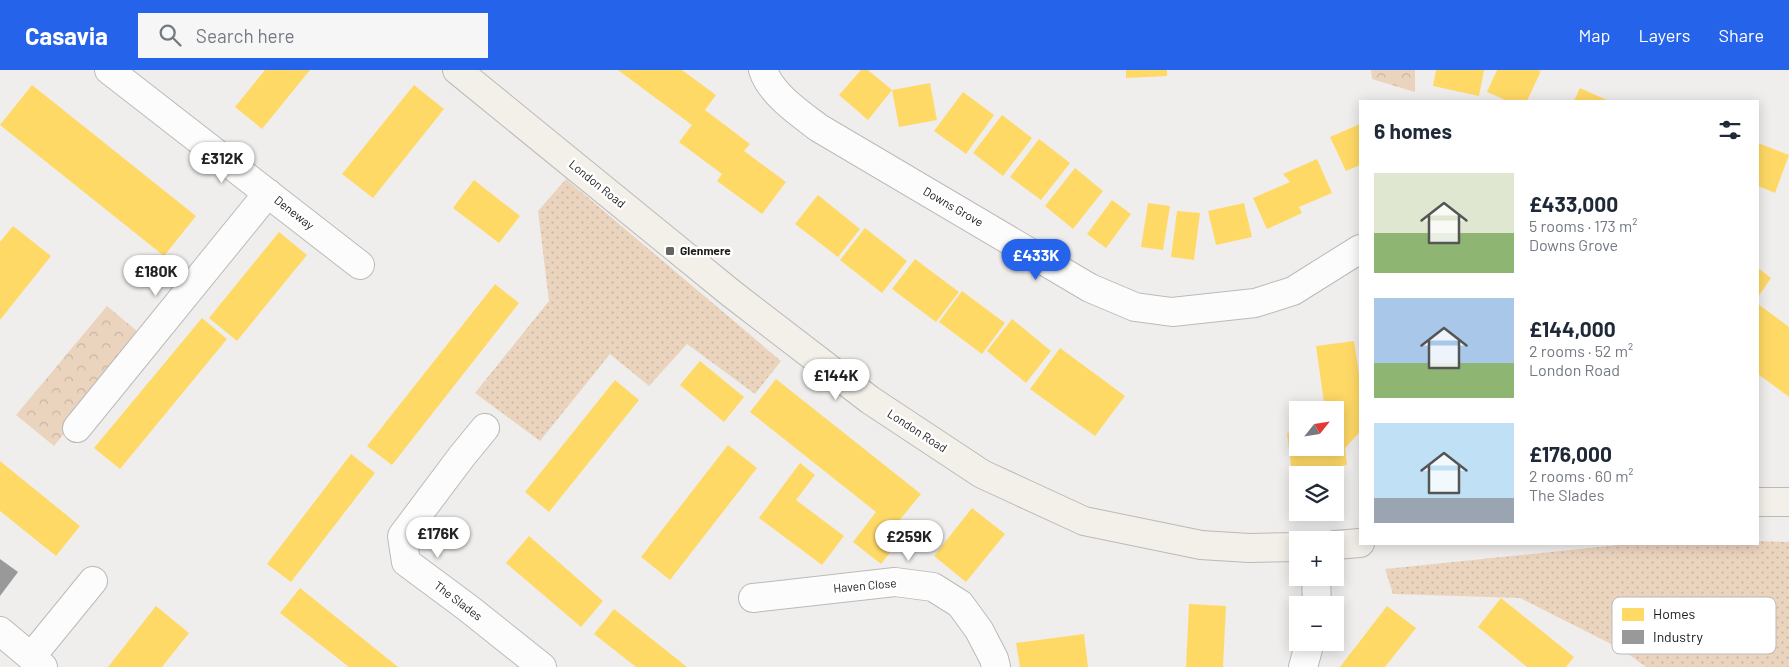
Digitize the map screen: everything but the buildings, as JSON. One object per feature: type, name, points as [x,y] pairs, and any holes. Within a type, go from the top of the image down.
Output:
[{"type":"main road","name":"London Road","points":[[457,70],[732,294],[870,400],[982,474],[1084,521],[1201,545],[1249,548],[1289,547]]},
{"type":"main road","points":[[1759,502],[1789,502]]},
{"type":"main road","points":[[1344,544],[1359,543]]},
{"type":"street","name":"Deneway","points":[[109,70],[360,265]]},
{"type":"street","name":"Downs Grove","points":[[763,70],[765,77],[788,104],[819,128],[1090,288],[1135,307],[1172,312],[1255,303],[1293,291],[1359,250]]},
{"type":"street","points":[[77,428],[268,193]]},
{"type":"street","name":"The Slades","points":[[485,428],[402,536],[406,562],[542,667]]},
{"type":"street","points":[[0,631],[37,662],[93,581]]},
{"type":"street","name":"Haven Close","points":[[753,598],[895,582],[933,587],[960,604],[979,630],[994,659],[996,667]]},
{"type":"street","points":[[1303,667],[1307,651]]},
{"type":"green space","points":[[1371,70],[1415,70],[1415,92],[1372,79]]},
{"type":"green space","points":[[566,179],[781,361],[755,394],[687,344],[649,386],[610,354],[540,441],[475,393],[549,301],[538,211]]},
{"type":"green space","points":[[107,306],[143,336],[54,446],[16,415]]},
{"type":"green space","points":[[1759,541],[1789,542],[1789,667],[1646,667],[1628,654],[1776,654],[1776,597],[1612,597],[1612,644],[1520,598],[1393,594],[1385,569],[1618,545],[1759,545]]},
{"type":"place","name":"Glenmere","points":[[670,251]]}]
